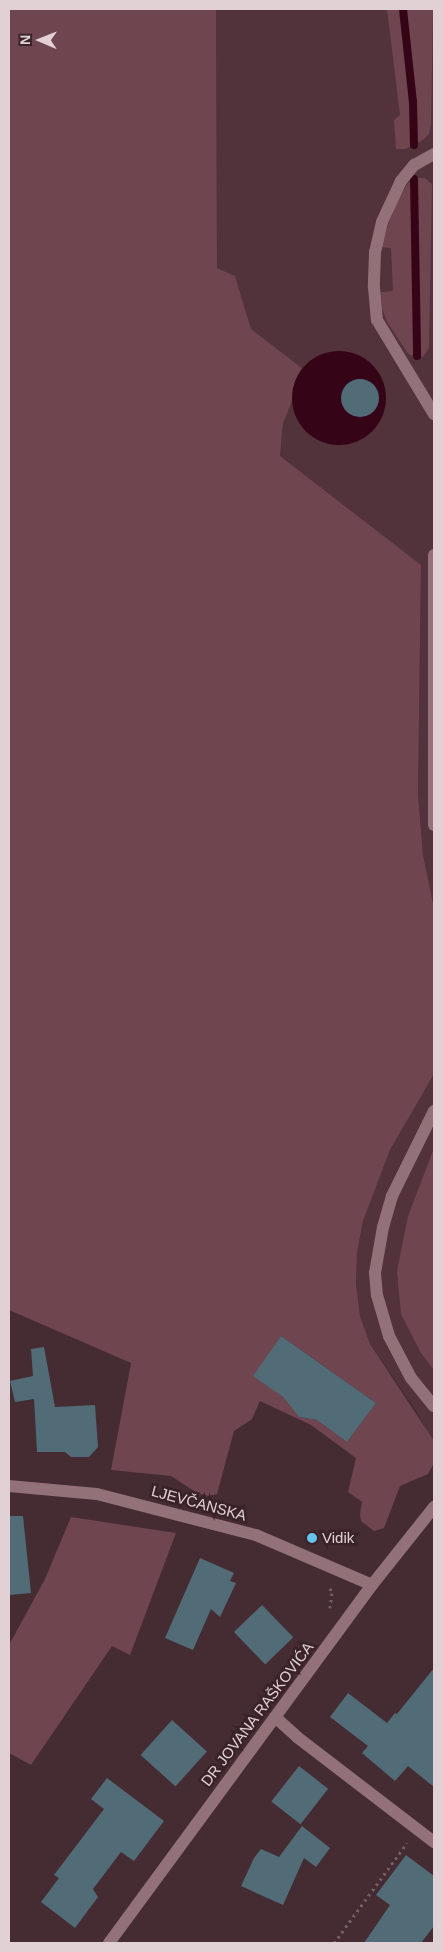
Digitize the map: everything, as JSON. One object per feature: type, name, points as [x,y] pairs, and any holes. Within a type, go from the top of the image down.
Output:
[{"type":"street","points":[[434,154],[414,165],[401,182],[382,222],[375,252],[374,287],[377,320],[434,414]]},
{"type":"street","points":[[434,555],[434,825]]},
{"type":"street","points":[[434,1111],[392,1196],[383,1227],[376,1273],[377,1295],[389,1336],[411,1378],[434,1406]]},
{"type":"street","name":"LJEVČANSKA","points":[[9,1486],[97,1494],[256,1535],[372,1585]]},
{"type":"street","name":"DR JOVANA RAŠKOVIĆA","points":[[109,1943],[372,1585],[434,1507]]},
{"type":"street","points":[[275,1717],[297,1737],[434,1842]]},
{"type":"path","points":[[328,1583],[332,1593],[329,1611]]},
{"type":"path","points":[[334,1943],[416,1829]]},
{"type":"shaded area","points":[[9,9],[216,9],[217,268],[235,276],[251,329],[302,368],[283,423],[280,456],[421,565],[418,794],[423,855],[434,908],[434,1074],[390,1150],[363,1221],[357,1253],[356,1284],[360,1316],[370,1344],[434,1441],[434,1463],[428,1474],[400,1486],[384,1528],[374,1531],[361,1521],[362,1502],[348,1492],[356,1458],[311,1425],[260,1401],[252,1419],[234,1431],[217,1494],[208,1496],[197,1493],[171,1476],[111,1470],[131,1363],[9,1310]],"holes":[[[281,1336],[376,1403],[347,1442],[317,1420],[299,1417],[283,1397],[254,1376]]]},
{"type":"shaded area","points":[[216,9],[434,9],[434,908],[423,855],[418,794],[421,566],[280,456],[283,423],[302,368],[251,329],[235,276],[217,268]]},
{"type":"shaded area","points":[[387,9],[433,9],[431,124],[429,134],[423,140],[406,149],[396,149],[394,120],[400,115]]},
{"type":"shaded area","points":[[418,178],[425,178],[432,184],[429,348],[423,357],[410,355],[387,322],[382,308],[381,292],[393,291],[391,248],[380,247],[396,204],[408,183]]},
{"type":"shaded area","points":[[339,351],[357,354],[373,364],[383,380],[386,398],[383,416],[373,432],[357,442],[339,445],[321,442],[305,432],[295,416],[292,398],[295,380],[305,364],[321,354]]},
{"type":"shaded area","points":[[434,1074],[434,1444],[415,1409],[370,1344],[360,1316],[356,1284],[357,1253],[363,1221],[390,1150]]},
{"type":"shaded area","points":[[434,1148],[434,1370],[421,1353],[401,1314],[397,1271],[408,1216]]},
{"type":"shaded area","points":[[71,1517],[176,1533],[130,1655],[112,1646],[31,1765],[9,1753],[9,1645],[45,1579]]},
{"type":"building","points":[[360,379],[374,384],[379,398],[374,412],[360,417],[346,412],[341,398],[346,384]]},
{"type":"building","points":[[281,1336],[376,1403],[347,1442],[317,1420],[299,1417],[283,1397],[253,1376]]},
{"type":"building","points":[[44,1347],[55,1407],[95,1405],[98,1447],[89,1457],[71,1457],[65,1452],[37,1452],[34,1399],[15,1402],[10,1381],[33,1376],[31,1349]]},
{"type":"building","points":[[9,1516],[23,1516],[31,1593],[9,1595]]},
{"type":"building","points":[[200,1558],[234,1573],[230,1581],[236,1583],[220,1617],[211,1609],[193,1650],[165,1638]]},
{"type":"building","points":[[262,1605],[293,1637],[265,1664],[234,1632]]},
{"type":"building","points":[[434,1668],[434,1787],[408,1766],[395,1781],[362,1753],[368,1746],[330,1717],[348,1693],[387,1723],[395,1713],[397,1714]]},
{"type":"building","points":[[172,1720],[207,1751],[175,1786],[141,1755]]},
{"type":"building","points":[[299,1766],[328,1789],[300,1824],[271,1801]]},
{"type":"building","points":[[107,1778],[164,1821],[134,1861],[121,1852],[93,1889],[98,1897],[75,1928],[41,1902],[59,1878],[54,1875],[104,1809],[91,1799]]},
{"type":"building","points":[[302,1826],[330,1848],[316,1867],[304,1858],[283,1905],[241,1886],[254,1858],[261,1849],[279,1857]]},
{"type":"building","points":[[406,1855],[434,1876],[434,1926],[421,1943],[364,1943],[390,1905],[376,1895]]},
{"type":"waterway","points":[[403,9],[413,102],[414,145]]},
{"type":"waterway","points":[[414,179],[417,356]]},
{"type":"place","name":"Vidik","points":[[312,1538]]}]
